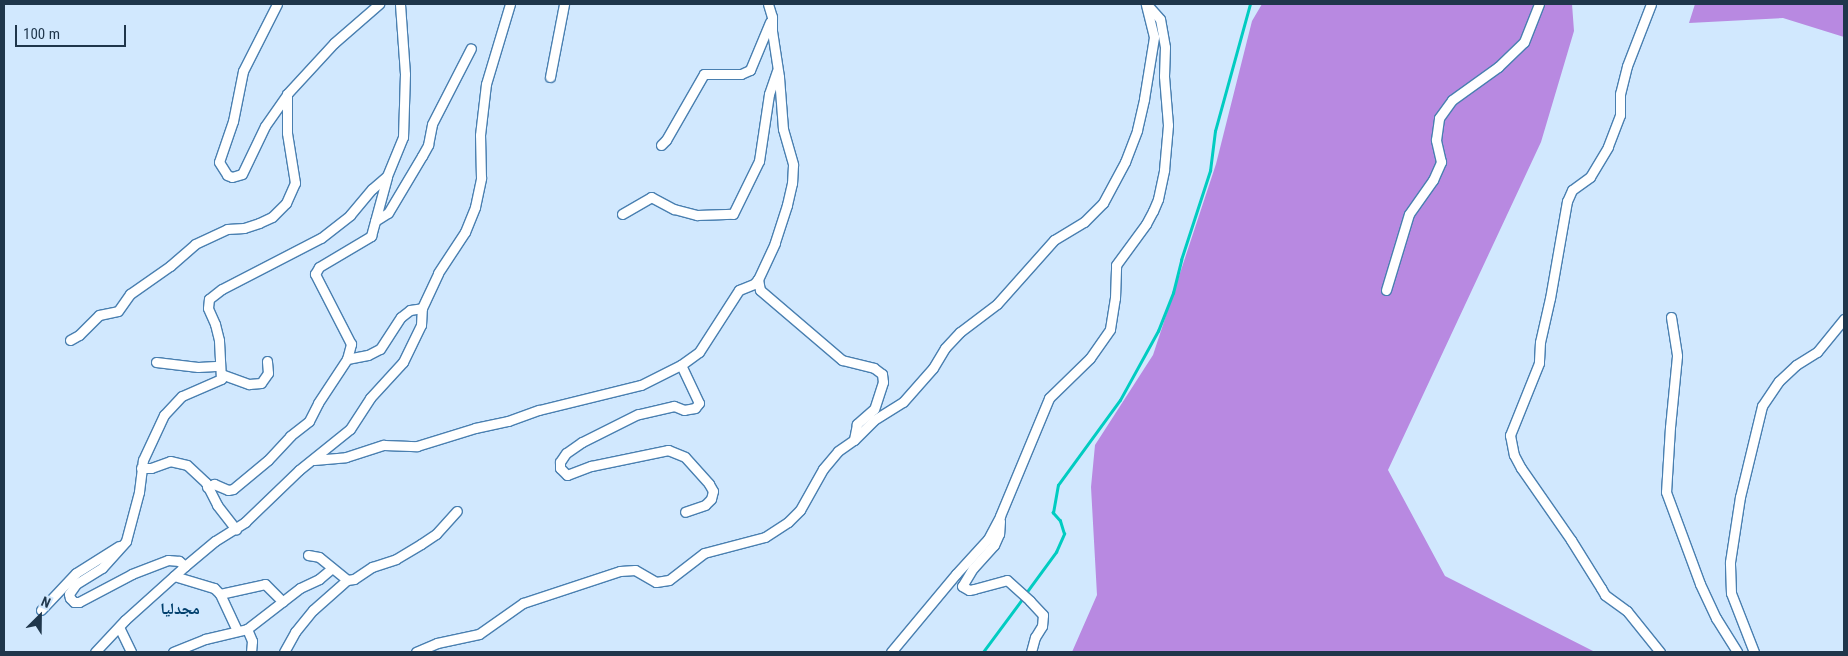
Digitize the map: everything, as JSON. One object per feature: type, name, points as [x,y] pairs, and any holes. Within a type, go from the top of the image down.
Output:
[{"type":"street","points":[[278,4],[244,71],[233,121],[219,162],[227,175],[232,177],[242,174],[265,126],[287,94],[334,43],[379,4]]},
{"type":"street","points":[[207,487],[214,484],[228,490],[233,489],[268,460],[290,436],[309,421],[318,403],[347,359],[351,344],[315,274],[319,267],[368,238],[374,229],[387,176],[402,137],[405,74],[400,4]]},
{"type":"street","points":[[95,652],[185,566],[215,541],[236,529],[299,470],[314,460],[350,429],[370,398],[403,362],[421,325],[422,308],[438,273],[465,232],[475,208],[481,178],[480,135],[486,84],[510,4]]},
{"type":"street","points":[[550,77],[564,4]]},
{"type":"street","points":[[314,460],[346,457],[376,446],[417,446],[474,428],[508,422],[539,410],[630,389],[681,365],[699,352],[739,290],[754,284],[758,279],[775,243],[792,182],[793,165],[783,129],[772,17],[768,4]]},
{"type":"street","points":[[416,652],[437,642],[479,634],[516,606],[533,599],[627,570],[639,571],[656,582],[665,581],[678,575],[704,553],[765,537],[794,517],[830,461],[874,420],[902,402],[933,368],[945,348],[960,332],[997,304],[1054,240],[1084,222],[1103,203],[1125,162],[1137,130],[1144,99],[1154,37],[1146,4]]},
{"type":"street","points":[[891,652],[988,539],[1000,516],[1048,398],[1090,358],[1110,329],[1115,298],[1116,265],[1146,224],[1158,199],[1168,125],[1164,76],[1165,47],[1160,19],[1146,4]]},
{"type":"street","points":[[1386,290],[1409,214],[1433,180],[1440,162],[1436,140],[1439,118],[1452,100],[1498,67],[1524,42],[1539,4]]},
{"type":"street","points":[[1651,4],[1627,66],[1620,94],[1620,115],[1608,147],[1590,177],[1572,190],[1567,201],[1550,298],[1540,342],[1539,363],[1510,435],[1514,455],[1521,468],[1572,540],[1605,595],[1627,611],[1660,652]]},
{"type":"street","points":[[661,145],[666,140],[704,74],[741,74],[750,70],[772,17]]},
{"type":"street","points":[[375,221],[388,213],[422,156],[428,145],[432,124],[471,48]]},
{"type":"street","points":[[622,214],[651,197],[674,209],[697,215],[733,214],[759,161],[769,94],[778,68]]},
{"type":"street","points":[[70,340],[79,335],[99,315],[118,311],[130,294],[170,266],[195,244],[227,229],[244,228],[259,224],[272,217],[286,203],[295,183],[287,133],[287,94]]},
{"type":"street","points":[[185,566],[179,561],[168,560],[132,574],[79,602],[74,602],[69,594],[76,584],[102,568],[124,544],[135,510],[146,450],[173,403],[182,396],[219,382],[219,340],[216,324],[208,308],[209,299],[222,289],[320,238],[350,216],[372,189],[387,176]]},
{"type":"street","points":[[758,279],[760,290],[842,360],[874,368],[882,374],[883,382],[874,408],[857,424],[854,440]]},
{"type":"street","points":[[347,359],[368,355],[380,349],[401,317],[410,310],[422,308]]},
{"type":"street","points":[[1671,317],[1677,356],[1669,436],[1666,492],[1700,584],[1716,618],[1737,652]]},
{"type":"street","points":[[1754,652],[1731,594],[1729,581],[1739,505],[1760,413],[1772,388],[1796,366],[1817,352],[1844,319]]},
{"type":"street","points":[[156,362],[220,370],[249,384],[261,383],[268,373],[267,361]]},
{"type":"street","points":[[681,365],[699,403],[695,408],[684,410],[674,406],[638,414],[582,442],[566,453],[560,462],[560,468],[567,474],[591,466],[668,450],[686,457],[710,484],[713,492],[711,499],[705,505],[685,512]]},
{"type":"street","points":[[142,468],[151,468],[170,461],[179,462],[193,470],[207,487],[216,505],[236,529]]},
{"type":"street","points":[[284,652],[295,632],[313,610],[348,580],[354,579],[372,567],[396,558],[421,544],[436,534],[457,511]]},
{"type":"street","points":[[1000,516],[999,534],[994,544],[973,568],[962,586],[968,590],[1007,580],[1016,587],[1043,614],[1042,626],[1035,637],[1031,652]]},
{"type":"street","points":[[41,610],[76,573],[124,544]]},
{"type":"street","points":[[308,555],[320,557],[348,580]]},
{"type":"street","points":[[173,652],[205,638],[247,629],[300,588],[320,579],[332,568]]},
{"type":"street","points":[[174,576],[203,583],[214,588],[220,594],[236,630]]},
{"type":"street","points":[[220,594],[265,584],[283,602]]},
{"type":"street","points":[[119,627],[131,652]]},
{"type":"street","points":[[247,629],[252,641],[251,652]]},
{"type":"shaded area","points":[[1262,4],[1572,4],[1574,31],[1541,142],[1388,470],[1445,576],[1595,652],[1072,652],[1097,595],[1091,487],[1095,445],[1153,355],[1216,164],[1252,21]]},
{"type":"shaded area","points":[[1695,4],[1844,4],[1844,37],[1783,18],[1689,23]]},
{"type":"waterway","points":[[1026,593],[1056,552],[1064,534],[1060,521],[1053,513],[1058,485],[1120,400],[1158,331],[1173,293],[1181,260],[1210,171],[1215,131],[1250,4]]},
{"type":"waterway","points":[[983,652],[1023,598]]},
{"type":"district","name":"مجدليا","points":[[180,609]]}]
